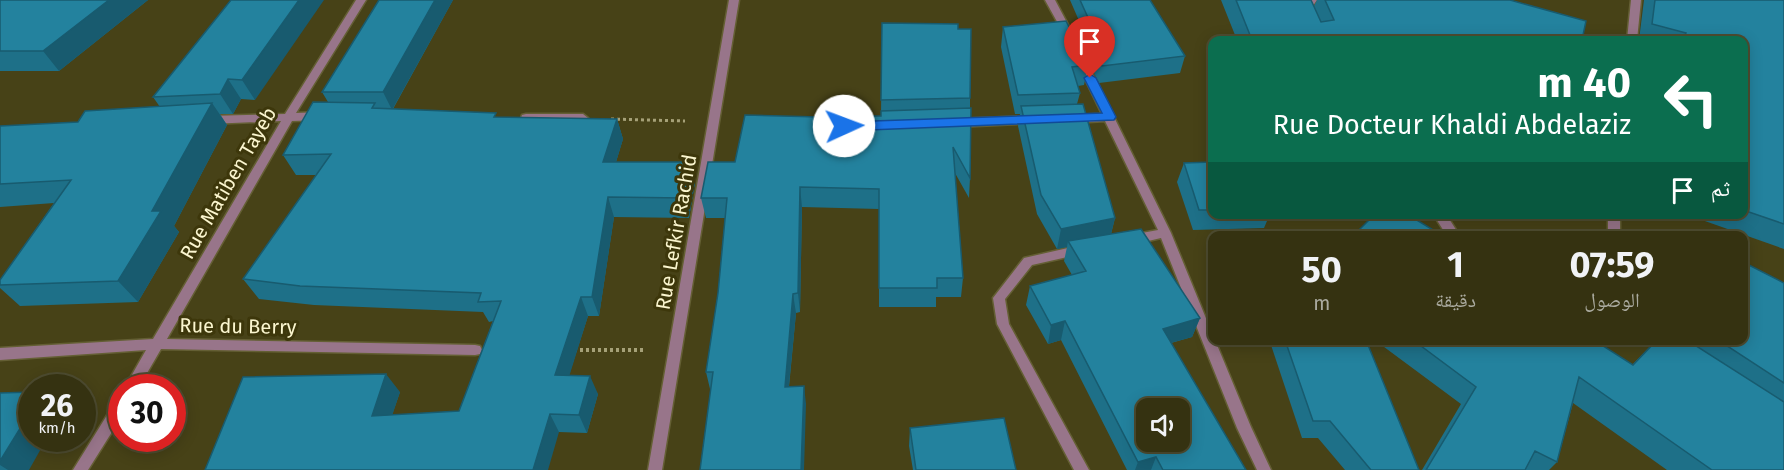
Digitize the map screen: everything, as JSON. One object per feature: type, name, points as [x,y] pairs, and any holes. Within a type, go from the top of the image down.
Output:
[{"type":"street","name":"Rue Matiben Tayeb","points":[[140,374],[289,116],[361,0]]},
{"type":"street","name":"Rue Lefkir Rachid","points":[[654,470],[734,0]]},
{"type":"street","points":[[1050,0],[1110,117],[1165,233],[1208,339]]},
{"type":"street","points":[[1312,0],[1305,10],[1316,36]]},
{"type":"street","points":[[1632,36],[1636,0]]},
{"type":"street","points":[[195,121],[336,116]]},
{"type":"street","points":[[513,117],[583,118]]},
{"type":"street","points":[[1064,119],[1110,117]]},
{"type":"street","points":[[948,123],[1041,120]]},
{"type":"street","points":[[1119,242],[1165,233]]},
{"type":"street","points":[[1082,470],[1003,324],[999,298],[1028,261],[1096,247]]},
{"type":"street","name":"Rue du Berry","points":[[0,354],[158,344],[475,350]]},
{"type":"street","points":[[1210,345],[1244,428],[1264,470]]},
{"type":"street","points":[[80,470],[108,425]]},
{"type":"path","points":[[569,350],[675,350]]},
{"type":"building","points":[[0,0],[109,0],[43,51],[0,51]]},
{"type":"building","points":[[231,0],[299,0],[242,80],[228,79],[220,94],[153,97]]},
{"type":"building","points":[[379,0],[435,0],[383,92],[322,92]]},
{"type":"building","points":[[1080,0],[1150,0],[1185,56],[1102,66],[1080,23],[1090,22]]},
{"type":"building","points":[[1236,0],[1311,0],[1321,22],[1334,20],[1325,0],[1510,0],[1586,21],[1583,36],[1250,36]]},
{"type":"building","points":[[1655,0],[1784,0],[1784,224],[1748,212],[1748,36],[1684,36],[1686,33],[1652,24]]},
{"type":"building","points":[[1066,21],[1088,65],[1072,67],[1080,93],[1018,95],[1003,27]]},
{"type":"building","points":[[882,23],[958,24],[958,29],[971,29],[970,98],[881,100]]},
{"type":"building","points":[[313,102],[375,103],[372,108],[496,113],[494,117],[617,119],[603,162],[691,162],[685,198],[608,197],[592,297],[581,297],[555,375],[590,376],[579,415],[550,414],[533,470],[205,470],[243,377],[386,374],[372,416],[459,411],[501,301],[478,302],[481,293],[300,286],[243,279],[331,154],[283,155]]},
{"type":"building","points":[[212,103],[152,211],[161,211],[118,281],[0,285],[0,280],[71,180],[0,184],[0,126],[78,122],[85,111]]},
{"type":"building","points":[[1083,104],[1115,218],[1061,229],[1041,195],[1021,106]]},
{"type":"building","points":[[971,108],[970,178],[953,147],[963,278],[937,278],[937,288],[879,288],[879,189],[800,187],[798,293],[793,294],[785,387],[804,386],[801,470],[700,470],[713,372],[706,372],[718,293],[727,198],[701,198],[708,162],[735,162],[745,115],[858,118],[858,116],[881,116],[881,111]]},
{"type":"building","points":[[1208,162],[1208,210],[1199,210],[1184,163]]},
{"type":"building","points":[[1370,219],[1415,219],[1435,231],[1358,231]]},
{"type":"building","points":[[1141,229],[1200,318],[1163,329],[1246,470],[1163,470],[1156,457],[1138,462],[1065,321],[1051,325],[1030,286],[1086,271],[1068,241]]},
{"type":"building","points":[[1748,265],[1784,283],[1784,383],[1726,345],[1748,345]]},
{"type":"building","points":[[1287,345],[1368,345],[1419,470],[1371,470],[1330,421],[1313,421]]},
{"type":"building","points":[[1420,345],[1602,345],[1633,365],[1652,345],[1695,345],[1784,402],[1784,470],[1712,470],[1579,377],[1557,462],[1535,451],[1525,470],[1426,470],[1476,387]]},
{"type":"building","points":[[18,392],[18,432],[0,461],[0,393]]},
{"type":"building","points":[[1004,418],[1016,470],[916,470],[910,428]]},
{"type":"route","points":[[844,126],[1110,117],[1090,78]]}]
